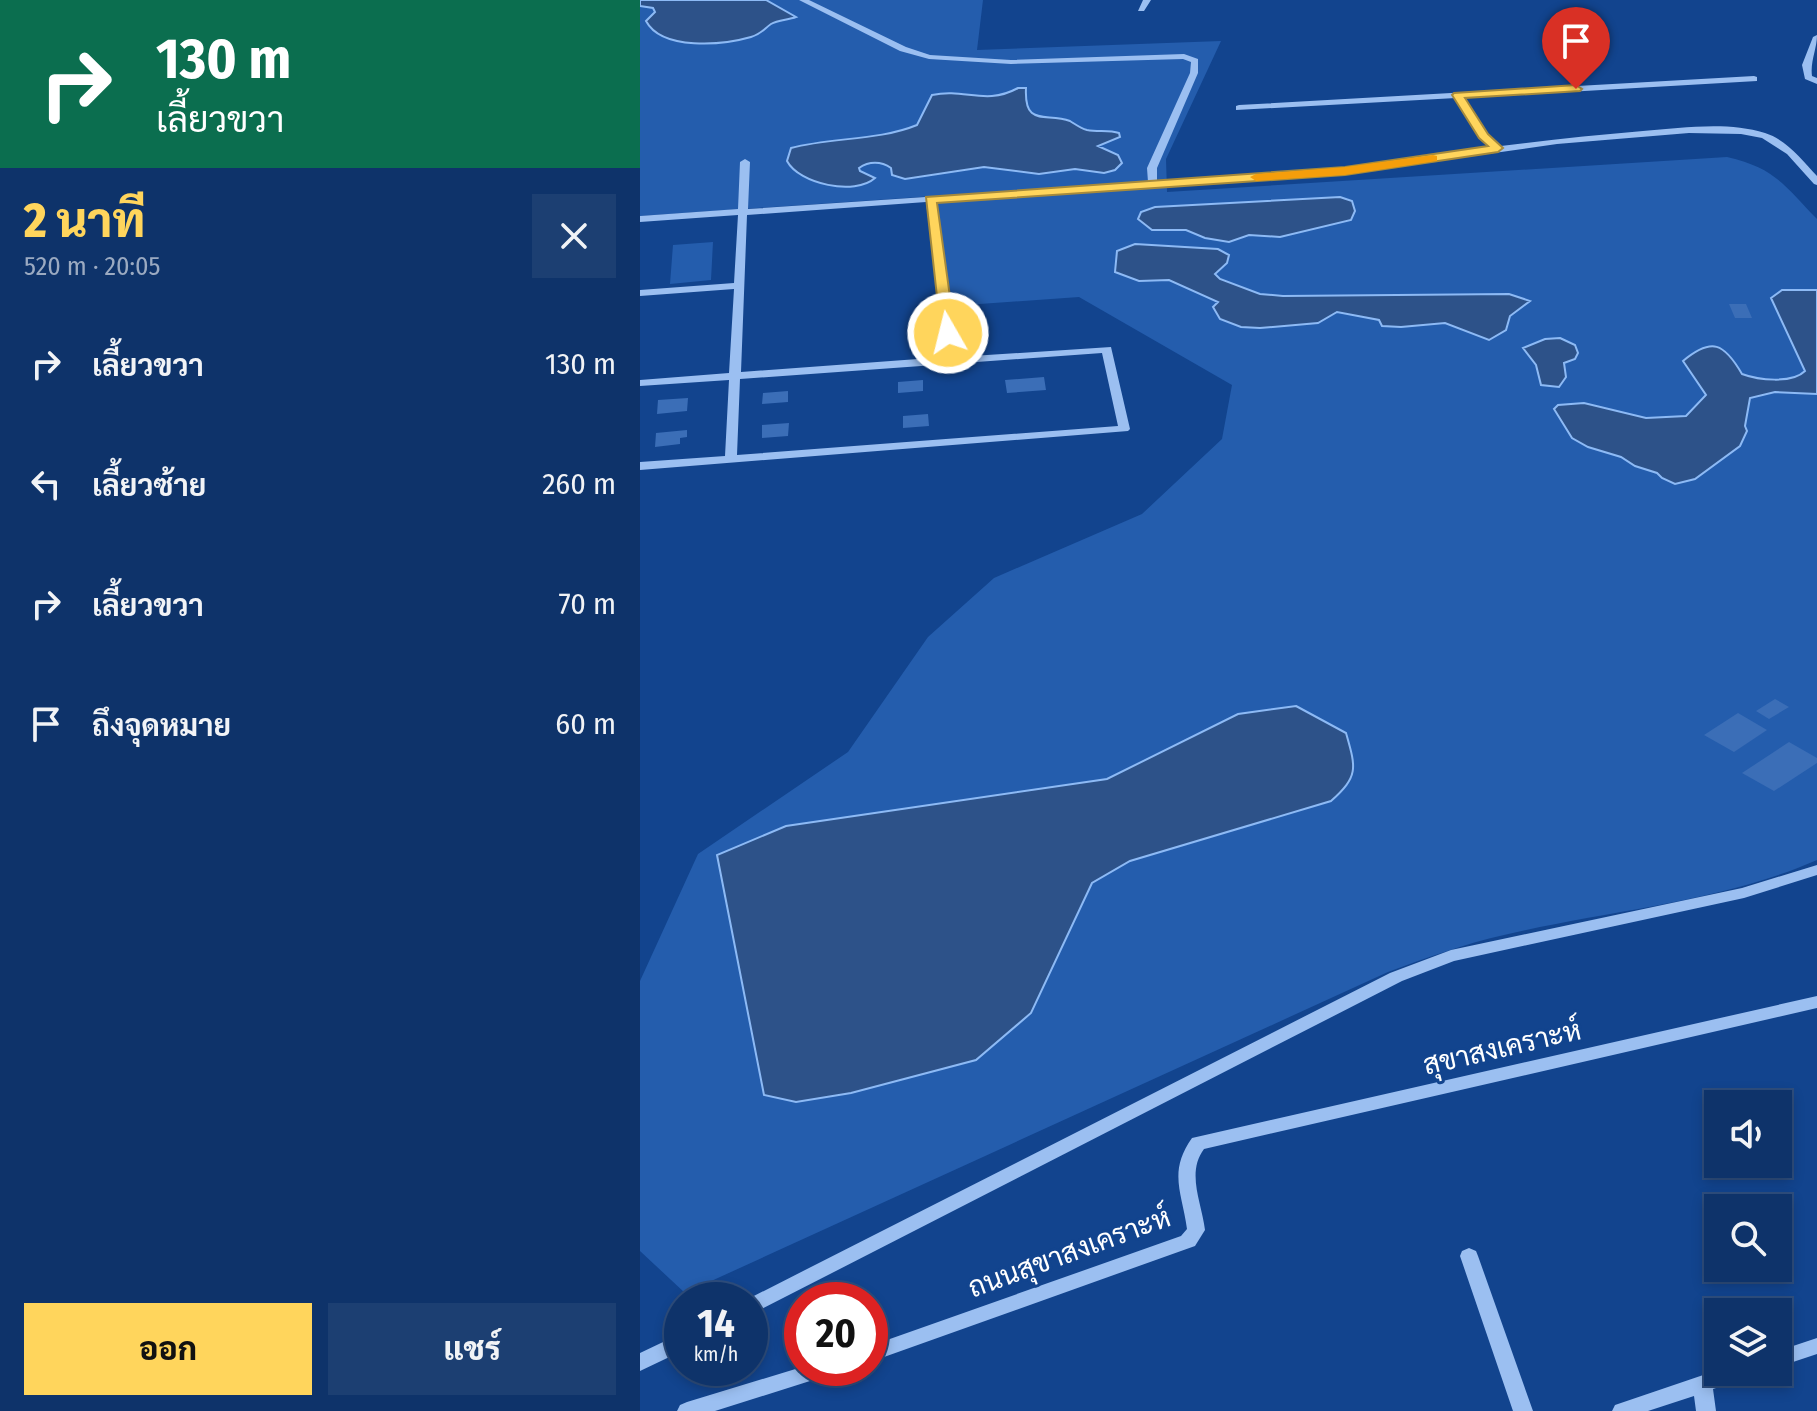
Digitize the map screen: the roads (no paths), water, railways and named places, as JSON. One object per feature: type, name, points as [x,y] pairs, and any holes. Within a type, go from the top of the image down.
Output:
[{"type":"street","points":[[803,0],[903,49],[929,57],[1011,62],[1172,56],[1195,61],[1194,73],[1152,168],[1153,185]]},
{"type":"street","points":[[1141,9],[1147,0]]},
{"type":"street","points":[[1817,37],[1806,65],[1808,77],[1817,81]]},
{"type":"street","points":[[1239,108],[1754,79]]},
{"type":"street","points":[[1458,95],[1483,136],[1498,148]]},
{"type":"street","points":[[640,219],[1345,171],[1498,148],[1641,133],[1741,131],[1777,142],[1817,182]]},
{"type":"street","points":[[731,458],[745,162]]},
{"type":"street","points":[[930,200],[951,359]]},
{"type":"street","points":[[640,293],[737,286]]},
{"type":"street","points":[[640,383],[1107,349],[1124,429],[640,466]]},
{"type":"street","points":[[768,1298],[1396,977],[1451,956],[1744,893],[1817,870]]},
{"type":"street","name":"สุขาสงเคราะห์","points":[[1198,1143],[1817,1002]]},
{"type":"street","name":"ถนนสุขาสงเคราะห์","points":[[888,1348],[1188,1241],[1196,1230],[1184,1170],[1187,1155],[1198,1143]]},
{"type":"street","points":[[1469,1256],[1523,1411]]},
{"type":"street","points":[[1792,1354],[1817,1346]]},
{"type":"street","points":[[640,1363],[664,1350]]},
{"type":"street","points":[[687,1411],[784,1381]]},
{"type":"street","points":[[1622,1411],[1702,1385],[1706,1411]]}]
